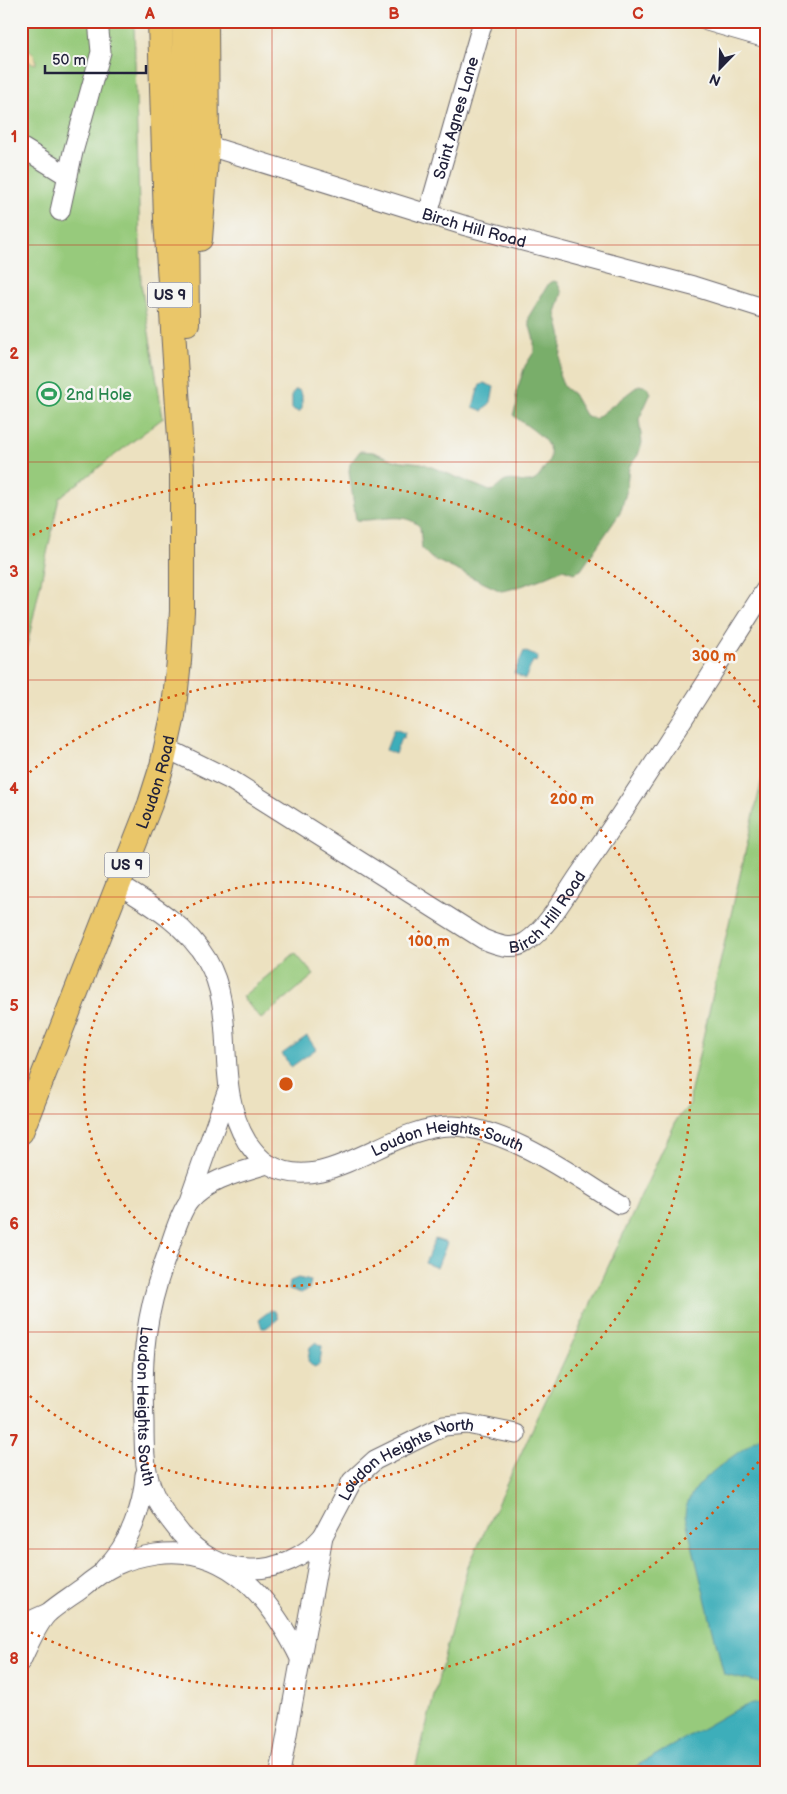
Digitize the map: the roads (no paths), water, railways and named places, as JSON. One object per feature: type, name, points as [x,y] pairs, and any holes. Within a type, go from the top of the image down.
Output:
[{"type":"main road","name":"US 9","points":[[182,469],[187,420],[187,340],[196,142],[184,21]]},
{"type":"main road","points":[[160,24],[171,122],[176,132],[196,142],[206,21]]},
{"type":"main road","name":"US 9","points":[[160,24],[166,220],[182,469]]},
{"type":"main road","name":"Loudon Road","points":[[21,1132],[150,804],[166,748],[177,686],[180,653],[182,469]]},
{"type":"street","points":[[60,211],[101,52],[98,21]]},
{"type":"street","name":"Saint Agnes Lane","points":[[428,214],[483,21]]},
{"type":"street","points":[[707,21],[766,38]]},
{"type":"street","name":"Birch Hill Road","points":[[196,142],[529,244],[693,286],[766,309]]},
{"type":"street","points":[[21,147],[68,176]]},
{"type":"street","name":"Birch Hill Road","points":[[166,748],[231,780],[483,939],[499,946],[516,946],[526,942],[539,930],[595,852],[766,588]]},
{"type":"street","name":"Loudon Heights South","points":[[119,885],[168,916],[180,926],[194,942],[210,966],[221,1001],[231,1106],[240,1129],[252,1149],[267,1164],[284,1170],[315,1173],[341,1165],[408,1134],[435,1127],[464,1127],[493,1135],[536,1154],[619,1204]]},
{"type":"street","name":"Loudon Heights South","points":[[215,1560],[190,1544],[172,1523],[154,1494],[145,1466],[142,1371],[144,1342],[156,1284],[222,1111],[228,1088]]},
{"type":"street","points":[[188,1202],[210,1185],[267,1164]]},
{"type":"street","name":"Loudon Heights North","points":[[280,1773],[323,1536],[352,1481],[368,1465],[383,1455],[451,1424],[474,1425],[516,1434]]},
{"type":"street","points":[[101,1571],[117,1554],[135,1518],[144,1490],[145,1466]]},
{"type":"street","name":"Loudon Heights North","points":[[21,1625],[48,1614],[101,1571],[135,1558],[162,1553],[192,1554],[242,1569],[267,1568],[300,1555],[323,1536]]},
{"type":"street","name":"Loudon Heights North","points":[[215,1560],[241,1577],[263,1599],[290,1636],[301,1660]]},
{"type":"street","name":"Loudon Heights North","points":[[21,1661],[48,1614]]},
{"type":"water","points":[[484,383],[494,387],[491,402],[483,411],[473,407],[479,386]]},
{"type":"water","points":[[295,390],[299,390],[302,395],[302,409],[299,412],[292,409],[292,394]]},
{"type":"water","points":[[524,651],[538,657],[536,662],[533,661],[525,679],[514,673]]},
{"type":"water","points":[[394,729],[405,733],[395,754],[386,750]]},
{"type":"water","points":[[307,1036],[316,1049],[291,1067],[282,1054]]},
{"type":"water","points":[[435,1239],[447,1243],[437,1268],[425,1263]]},
{"type":"water","points":[[298,1278],[311,1281],[309,1289],[301,1293],[289,1289],[290,1281]]},
{"type":"water","points":[[271,1310],[275,1311],[278,1319],[266,1328],[262,1328],[259,1319]]},
{"type":"water","points":[[316,1342],[322,1346],[320,1364],[314,1367],[308,1361],[310,1347]]},
{"type":"water","points":[[766,1431],[766,1684],[724,1675],[685,1516],[688,1503],[695,1490],[705,1479]]},
{"type":"water","points":[[766,1702],[766,1773],[624,1773],[733,1711],[748,1705]]},
{"type":"place","name":"2nd Hole","points":[[49,394]]}]
